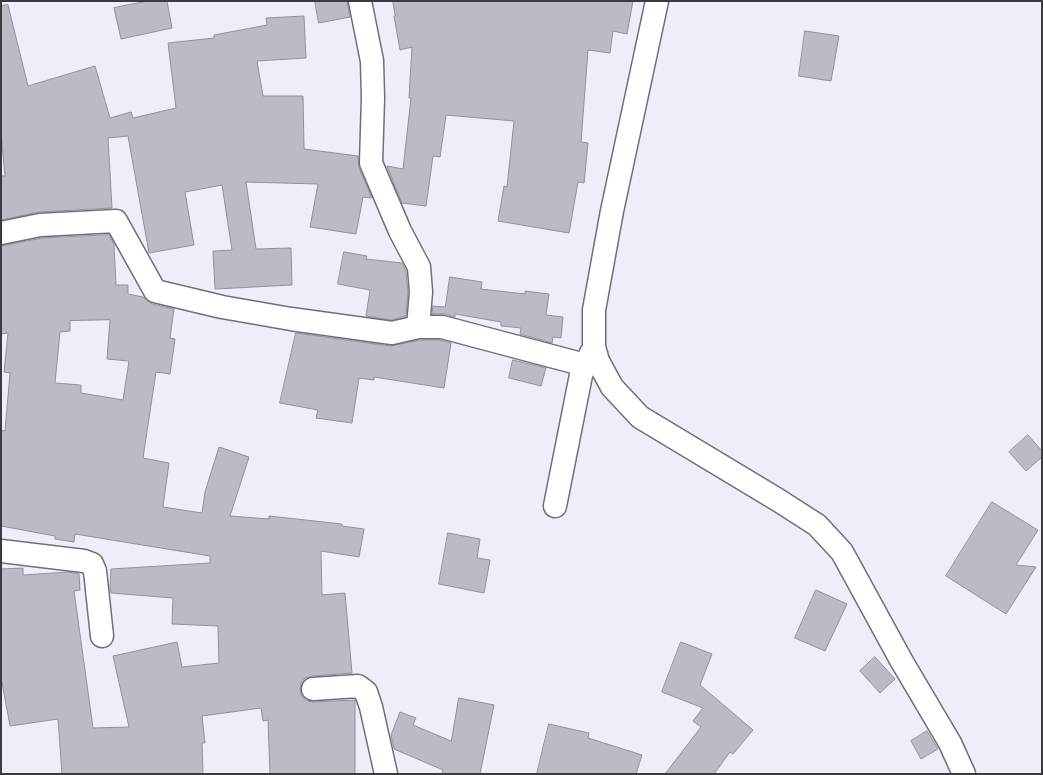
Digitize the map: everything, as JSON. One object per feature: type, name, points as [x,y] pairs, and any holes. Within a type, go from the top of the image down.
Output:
[{"type":"street","points":[[360,1],[372,61],[371,164],[400,231],[419,268],[421,292],[418,327]]},
{"type":"street","points":[[555,506],[581,375],[589,356],[594,310],[612,211],[657,1]]},
{"type":"street","points":[[1,233],[40,225],[116,220],[155,291],[222,308],[392,333],[418,327],[442,327],[589,356],[598,361],[612,388],[640,417],[817,525],[842,552],[901,660],[950,743],[964,774]]},
{"type":"street","points":[[1,551],[84,561],[92,564],[95,571],[102,636]]},
{"type":"street","points":[[313,688],[358,686],[366,692],[386,774]]},
{"type":"building","points":[[148,1],[167,1],[172,28],[121,39],[114,8]]},
{"type":"building","points":[[315,1],[347,1],[350,17],[319,23]]},
{"type":"building","points":[[393,1],[633,1],[627,34],[613,31],[610,53],[588,50],[581,142],[588,143],[584,183],[578,182],[569,233],[498,221],[504,186],[507,187],[514,121],[446,115],[440,157],[433,156],[426,206],[402,203],[387,166],[403,169],[411,98],[409,98],[412,47],[400,50]]},
{"type":"building","points":[[8,5],[28,86],[95,66],[110,118],[131,112],[133,118],[176,108],[168,43],[214,38],[214,35],[267,25],[266,18],[304,16],[306,58],[257,61],[263,96],[303,96],[304,149],[358,156],[359,168],[372,198],[363,197],[356,234],[310,227],[318,184],[246,182],[256,249],[291,248],[292,285],[215,289],[213,251],[232,250],[222,185],[185,192],[194,245],[149,253],[128,136],[108,138],[112,208],[39,212],[1,220],[1,176],[5,176],[1,133],[1,6]]},
{"type":"building","points":[[805,31],[839,36],[831,81],[799,76]]},
{"type":"building","points":[[109,235],[114,244],[116,285],[128,285],[128,294],[143,297],[152,304],[174,309],[170,338],[175,339],[170,374],[156,372],[143,458],[169,463],[163,507],[202,513],[205,492],[219,447],[249,457],[230,516],[269,519],[269,516],[342,524],[342,526],[364,529],[359,557],[321,551],[322,595],[345,593],[352,673],[305,678],[301,683],[300,689],[302,697],[307,701],[355,700],[355,774],[270,774],[268,720],[263,721],[261,708],[202,716],[205,743],[202,743],[203,774],[62,774],[58,719],[10,726],[1,677],[1,569],[23,568],[23,575],[68,572],[79,574],[80,590],[74,591],[93,728],[129,727],[113,656],[177,642],[182,667],[219,663],[218,626],[172,624],[173,598],[111,593],[110,586],[111,569],[210,563],[210,556],[75,534],[74,542],[55,539],[55,536],[1,526],[1,430],[5,431],[10,373],[4,372],[8,333],[1,334],[1,246],[42,238]],"holes":[[[110,320],[107,359],[129,361],[123,400],[81,393],[81,385],[55,383],[60,332],[70,331],[70,321]]]},
{"type":"building","points":[[344,252],[367,256],[366,259],[402,263],[406,271],[408,292],[406,316],[391,320],[366,316],[370,290],[338,284]]},
{"type":"building","points":[[450,277],[482,282],[481,289],[525,294],[525,291],[549,294],[546,315],[563,317],[561,338],[553,337],[552,343],[520,334],[521,328],[501,326],[501,322],[455,314],[455,317],[445,314],[432,314],[433,306],[445,307]]},
{"type":"building","points":[[296,333],[390,346],[420,340],[440,340],[451,343],[444,388],[374,377],[374,380],[359,378],[352,423],[316,418],[318,410],[280,403]]},
{"type":"building","points":[[513,360],[546,368],[541,386],[509,378]]},
{"type":"building","points":[[1028,435],[1042,451],[1042,457],[1026,471],[1009,452]]},
{"type":"building","points":[[992,502],[1038,530],[1016,565],[1036,567],[1006,614],[946,576]]},
{"type":"building","points":[[448,533],[480,539],[477,558],[490,560],[484,593],[439,584]]},
{"type":"building","points":[[816,590],[847,604],[825,651],[795,638]]},
{"type":"building","points":[[681,642],[712,654],[700,685],[753,730],[733,754],[730,752],[714,774],[665,774],[701,727],[693,721],[703,708],[662,692]]},
{"type":"building","points":[[875,657],[895,679],[880,693],[860,671]]},
{"type":"building","points":[[459,698],[494,705],[480,774],[442,774],[443,770],[394,749],[391,735],[400,712],[416,718],[413,725],[451,741]]},
{"type":"building","points":[[549,724],[589,733],[588,738],[642,755],[636,774],[537,774]]},
{"type":"building","points":[[927,731],[938,749],[921,759],[911,741]]}]
